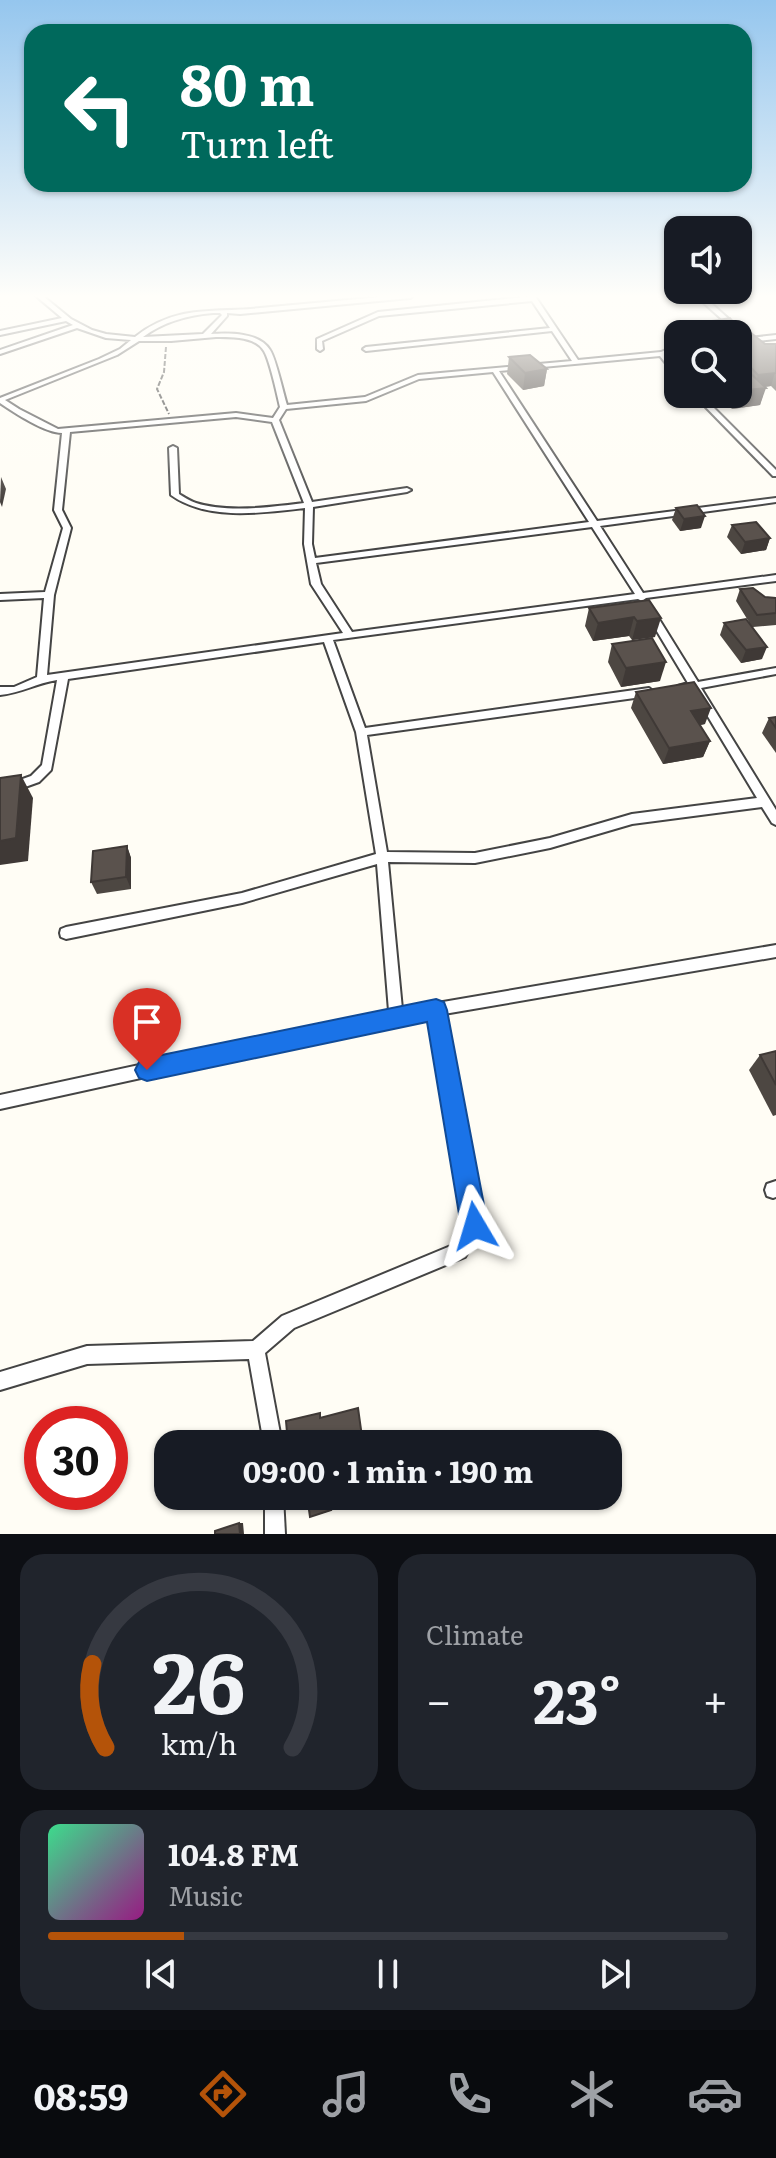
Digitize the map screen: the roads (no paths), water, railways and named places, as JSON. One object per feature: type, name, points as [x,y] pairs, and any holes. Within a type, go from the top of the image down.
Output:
[{"type":"street","points":[[79,368],[0,400],[57,431],[236,415],[275,420]]},
{"type":"street","points":[[272,368],[284,407]]},
{"type":"street","points":[[275,420],[284,407],[366,399],[418,377],[519,368]]},
{"type":"street","points":[[495,370],[697,686],[776,820]]},
{"type":"street","points":[[710,408],[776,474]]},
{"type":"street","points":[[275,420],[309,505],[308,544],[316,584],[349,635]]},
{"type":"street","points":[[42,679],[49,595],[67,528],[58,510],[66,431]]},
{"type":"street","points":[[173,448],[175,495],[186,505],[232,510],[309,505],[407,490]]},
{"type":"street","points":[[312,561],[776,500]]},
{"type":"street","points":[[0,691],[15,690],[42,679],[776,578]]},
{"type":"street","points":[[0,597],[49,595]]},
{"type":"street","points":[[327,638],[361,732],[382,857],[396,1016]]},
{"type":"street","points":[[361,732],[697,686],[776,671]]},
{"type":"street","points":[[0,792],[35,779],[47,767],[63,676]]},
{"type":"street","points":[[66,933],[242,898],[382,857],[475,858],[550,843],[632,819],[764,802]]},
{"type":"street","points":[[0,1102],[396,1016],[776,951]]},
{"type":"street","points":[[0,1381],[87,1355],[256,1350],[288,1322],[459,1251],[475,1226],[436,1010]]},
{"type":"street","points":[[256,1350],[270,1430]]},
{"type":"street","points":[[274,1510],[275,1534]]}]
